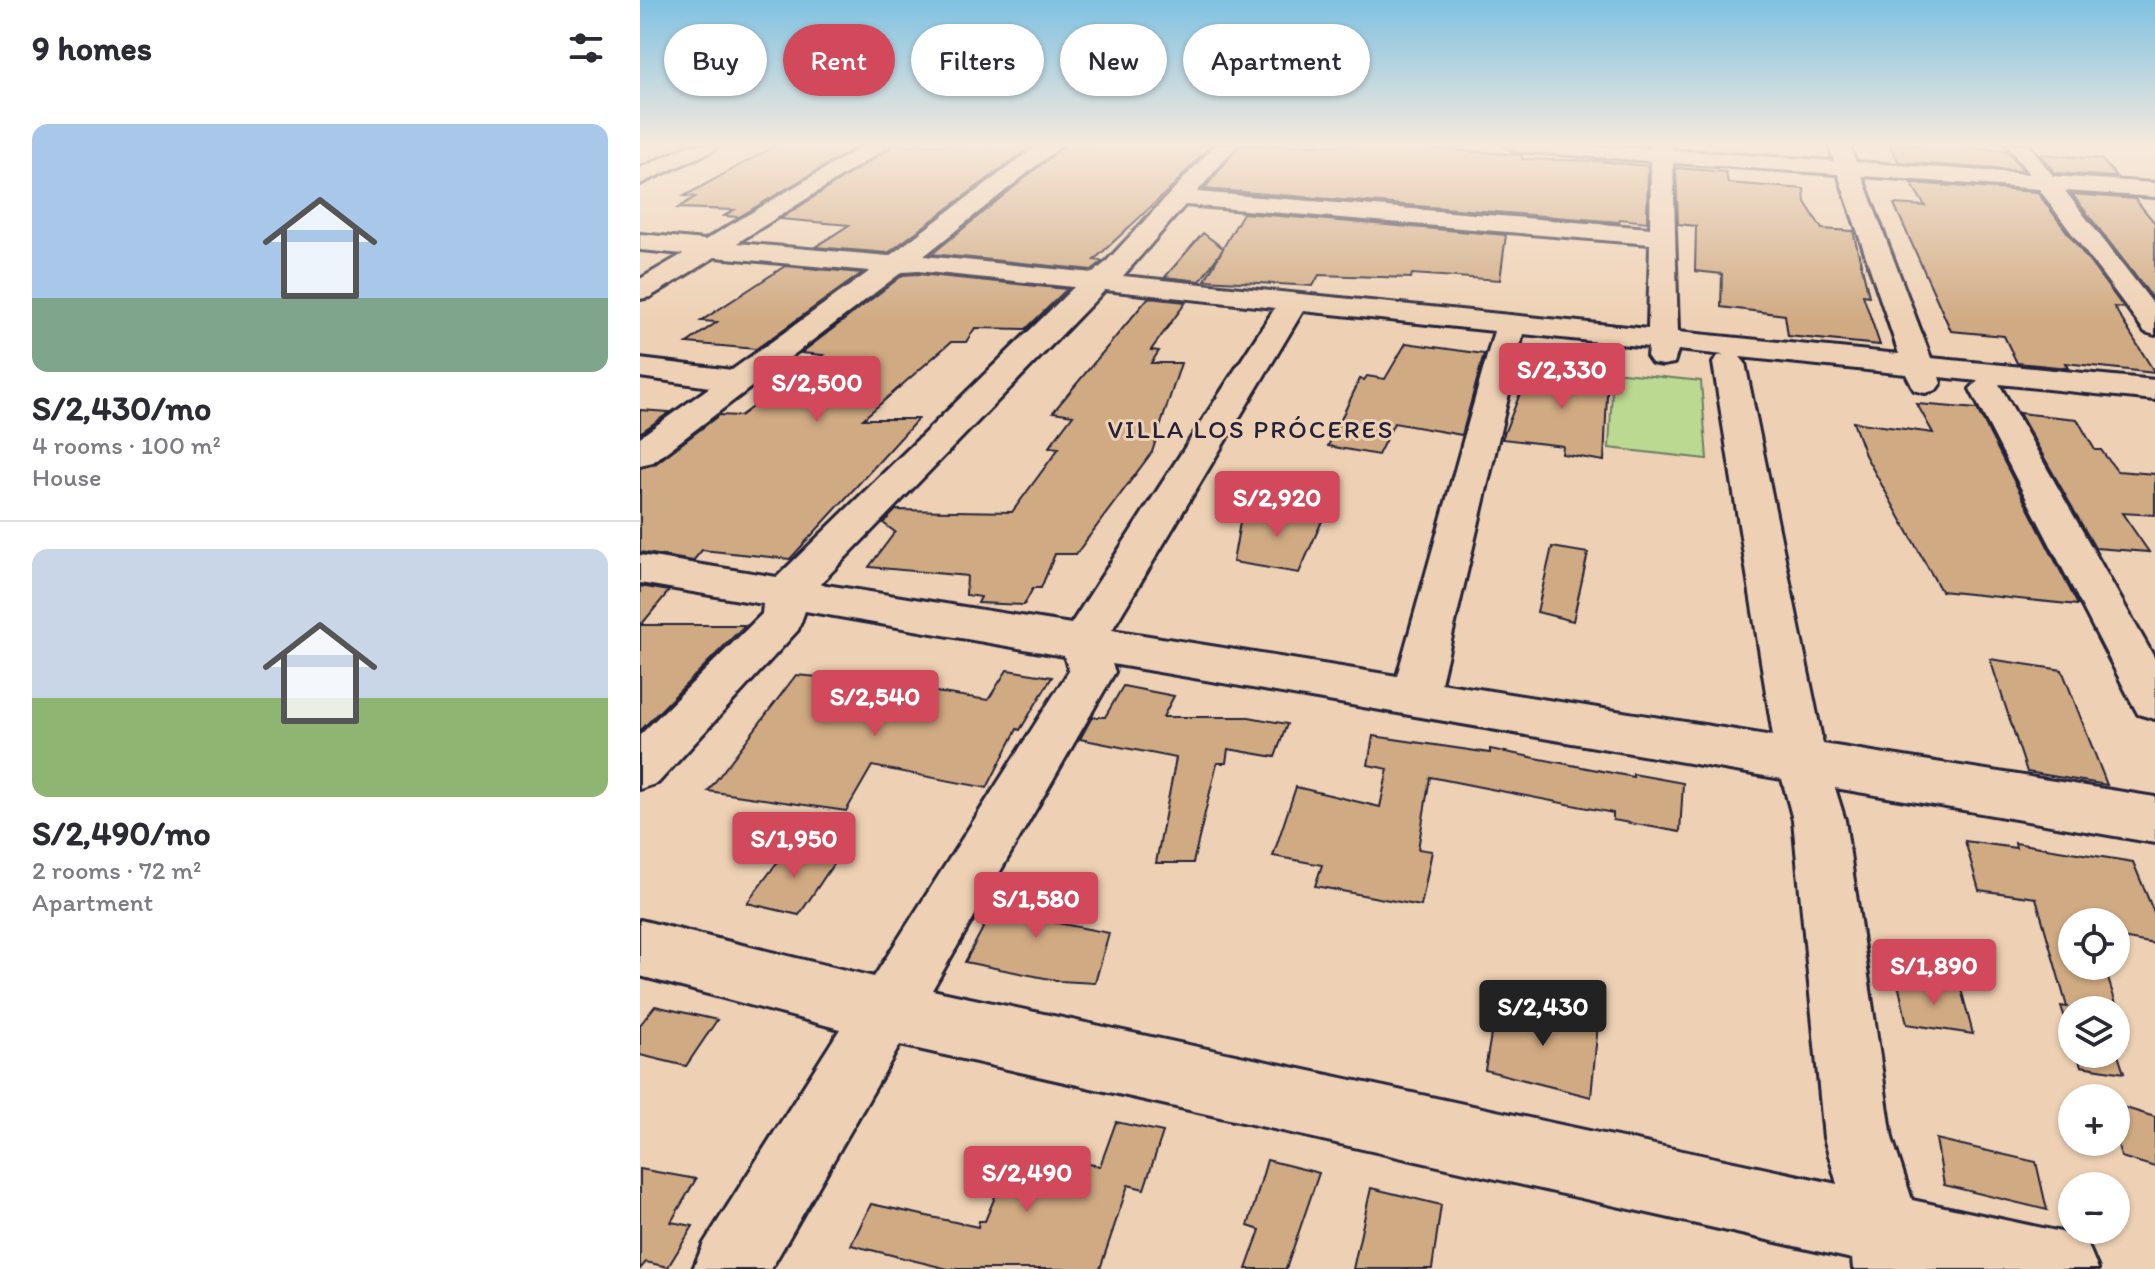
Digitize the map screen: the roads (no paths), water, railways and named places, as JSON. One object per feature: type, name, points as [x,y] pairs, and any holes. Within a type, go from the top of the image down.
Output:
[{"type":"street","points":[[640,291],[784,204]]},
{"type":"street","points":[[640,454],[974,204]]},
{"type":"street","points":[[640,768],[783,619],[785,594],[1092,288],[1170,204]]},
{"type":"street","points":[[1265,204],[1662,237]]},
{"type":"street","points":[[1662,204],[1664,347]]},
{"type":"street","points":[[1861,204],[1922,374]]},
{"type":"street","points":[[2064,204],[2155,326]]},
{"type":"street","points":[[640,242],[895,265],[918,263],[1092,288],[1922,374],[1986,389],[2155,406]]},
{"type":"street","points":[[1082,642],[1291,307]]},
{"type":"street","points":[[1414,697],[1509,331]]},
{"type":"street","points":[[1664,347],[1729,363],[2155,390]]},
{"type":"street","points":[[1729,363],[1802,762],[1819,820],[1858,1138],[1888,1249]]},
{"type":"street","points":[[640,368],[739,381]]},
{"type":"street","points":[[1986,389],[2155,701]]},
{"type":"street","points":[[640,569],[2155,820]]},
{"type":"street","points":[[730,1269],[1092,672],[1082,642]]},
{"type":"street","points":[[640,948],[888,1011],[1888,1249],[2061,1269]]},
{"type":"district","name":"VILLA LOS PRÓCERES","points":[[1251,429]]}]
